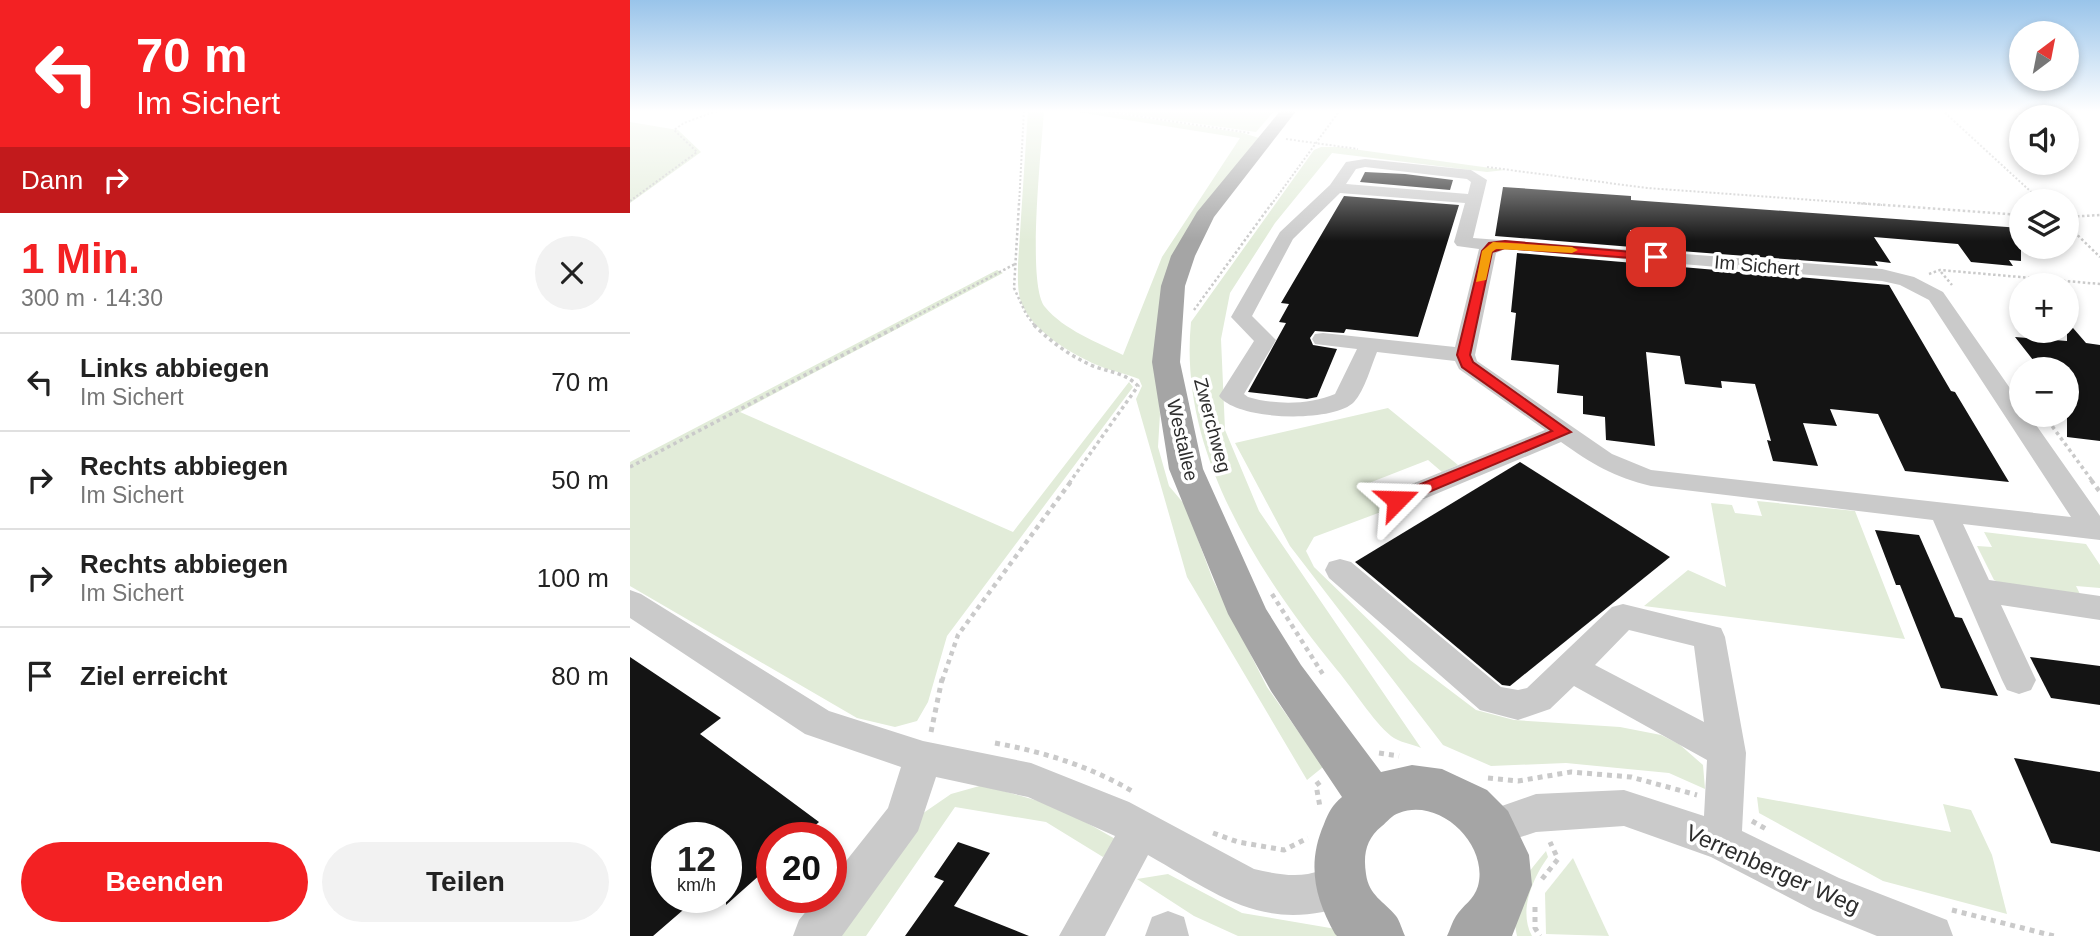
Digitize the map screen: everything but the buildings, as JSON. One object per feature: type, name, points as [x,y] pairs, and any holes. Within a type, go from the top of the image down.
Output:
[{"type":"main road","name":"Westallee","points":[[1253,154],[1204,216],[1182,256],[1172,286],[1166,362],[1186,469],[1248,614],[1286,678],[1359,782]]},
{"type":"main road","points":[[1359,782],[1386,793],[1411,787],[1437,789],[1462,800],[1482,816],[1497,838],[1504,863],[1503,891],[1494,916],[1475,936]]},
{"type":"main road","points":[[1359,782],[1364,806],[1348,826],[1339,851],[1341,887],[1348,906],[1367,929],[1377,936]]},
{"type":"street","points":[[1336,188],[1474,199]]},
{"type":"street","points":[[1322,339],[1464,355],[1487,251],[1493,246]]},
{"type":"street","name":"Im Sichert","points":[[1493,246],[1882,275],[1907,281],[1936,296],[2096,534]]},
{"type":"street","name":"Im Sichert","points":[[1464,355],[1467,364],[1603,460],[1625,471],[1651,478],[1943,511],[2096,534]]},
{"type":"street","points":[[1397,500],[1563,432]]},
{"type":"street","points":[[1943,511],[2019,680]]},
{"type":"street","points":[[1340,570],[1492,700],[1518,705],[1538,699],[1623,616],[1709,637],[1727,753],[1727,807],[1721,841]]},
{"type":"street","points":[[630,602],[818,723],[932,741],[1115,815],[1140,813],[1247,888],[1273,895],[1306,896],[1341,887]]},
{"type":"street","points":[[1570,668],[1727,753]]},
{"type":"street","points":[[815,936],[904,818],[932,741]]},
{"type":"street","name":"Verrenberger Weg","points":[[1490,828],[1536,813],[1625,808],[1721,841],[1828,895],[1931,936]]},
{"type":"street","points":[[1081,936],[1140,813]]},
{"type":"lane","points":[[1370,344],[1345,398],[1338,404],[1320,407],[1253,408],[1238,403],[1231,396],[1265,340],[1241,317],[1286,236],[1336,188],[1351,165],[1365,163],[1471,175],[1479,180],[1463,242],[1493,246]]},
{"type":"lane","points":[[1978,590],[2100,608]]},
{"type":"path","points":[[630,201],[695,154]]},
{"type":"path","points":[[932,741],[943,674],[958,635],[1138,386],[1126,377],[1064,351],[1029,322],[1018,304],[1014,288],[1021,154]]},
{"type":"path","points":[[1194,312],[1309,154]]},
{"type":"path","points":[[1990,154],[2028,189]]},
{"type":"path","points":[[1480,166],[1647,188],[2009,214]]},
{"type":"path","points":[[2079,216],[2100,215]]},
{"type":"path","points":[[2079,237],[2100,257]]},
{"type":"path","points":[[630,467],[1015,264]]},
{"type":"path","points":[[1907,281],[1940,270],[2100,284]]},
{"type":"path","points":[[2054,427],[2100,492]]},
{"type":"path","points":[[1268,586],[1327,680]]},
{"type":"path","points":[[988,742],[1036,750],[1109,776],[1140,813]]},
{"type":"path","points":[[1322,817],[1316,785],[1359,782],[1378,752]]},
{"type":"path","points":[[1203,830],[1238,842],[1284,850],[1313,835]]},
{"type":"green space","points":[[630,154],[699,154],[630,203]]},
{"type":"green space","points":[[1025,154],[1040,154],[1036,244],[1039,294],[1045,307],[1062,322],[1081,335],[1123,355],[1162,257],[1230,154],[1246,154],[1211,196],[1156,362],[1160,414],[1158,447],[1169,486],[1185,505],[1213,580],[1267,687],[1323,767],[1307,780],[1187,577],[1136,399],[1142,386],[1139,379],[1097,365],[1043,332],[1026,313],[1021,302],[1018,264]]},
{"type":"green space","points":[[1311,154],[1331,154],[1275,223],[1230,293],[1221,339],[1225,430],[1259,511],[1421,748],[1391,736],[1370,713],[1308,633],[1253,552],[1230,509],[1211,464],[1197,418],[1190,370],[1191,322]]},
{"type":"green space","points":[[1338,154],[1387,154],[1505,170],[1487,172]]},
{"type":"green space","points":[[997,270],[1003,273],[740,412],[1013,532],[1129,382],[1133,387],[947,636],[928,702],[917,721],[895,727],[857,718],[630,586],[630,462]]},
{"type":"green space","points":[[1388,408],[1458,465],[1442,472],[1428,460],[1369,483],[1389,509],[1314,537],[1306,551],[1314,567],[1410,660],[1476,710],[1514,720],[1620,727],[1661,735],[1679,744],[1703,765],[1705,789],[1669,773],[1566,763],[1491,766],[1443,745],[1290,546],[1235,443]]},
{"type":"green space","points":[[1757,501],[1855,511],[1905,639],[1644,606],[1688,570],[1726,587],[1711,503],[1732,505],[1735,513],[1762,516]]},
{"type":"green space","points":[[1984,532],[2086,544],[2100,565],[2100,588],[2076,586],[2081,596],[2002,584],[1994,580],[1977,546],[1992,547]]},
{"type":"green space","points":[[983,785],[1059,807],[1117,840],[1103,857],[1046,822],[955,807],[866,936],[828,936],[919,816],[951,794]]},
{"type":"green space","points":[[1757,797],[1951,832],[1943,804],[1971,810],[1992,855],[2007,914],[1883,881],[1759,813]]},
{"type":"green space","points":[[1546,851],[1548,857],[1537,875],[1527,906],[1526,916],[1532,936],[1517,936],[1514,910],[1519,889]]},
{"type":"green space","points":[[1573,858],[1609,936],[1546,934],[1545,893]]},
{"type":"green space","points":[[1168,874],[1242,913],[1336,929],[1346,936],[1238,936],[1194,916],[1137,879]]},
{"type":"slow traffic","points":[[1480,280],[1487,251],[1493,246],[1505,244],[1572,250]]},
{"type":"route","points":[[1397,500],[1563,432],[1467,364],[1464,355],[1487,251],[1493,246],[1505,244],[1656,257]]}]
